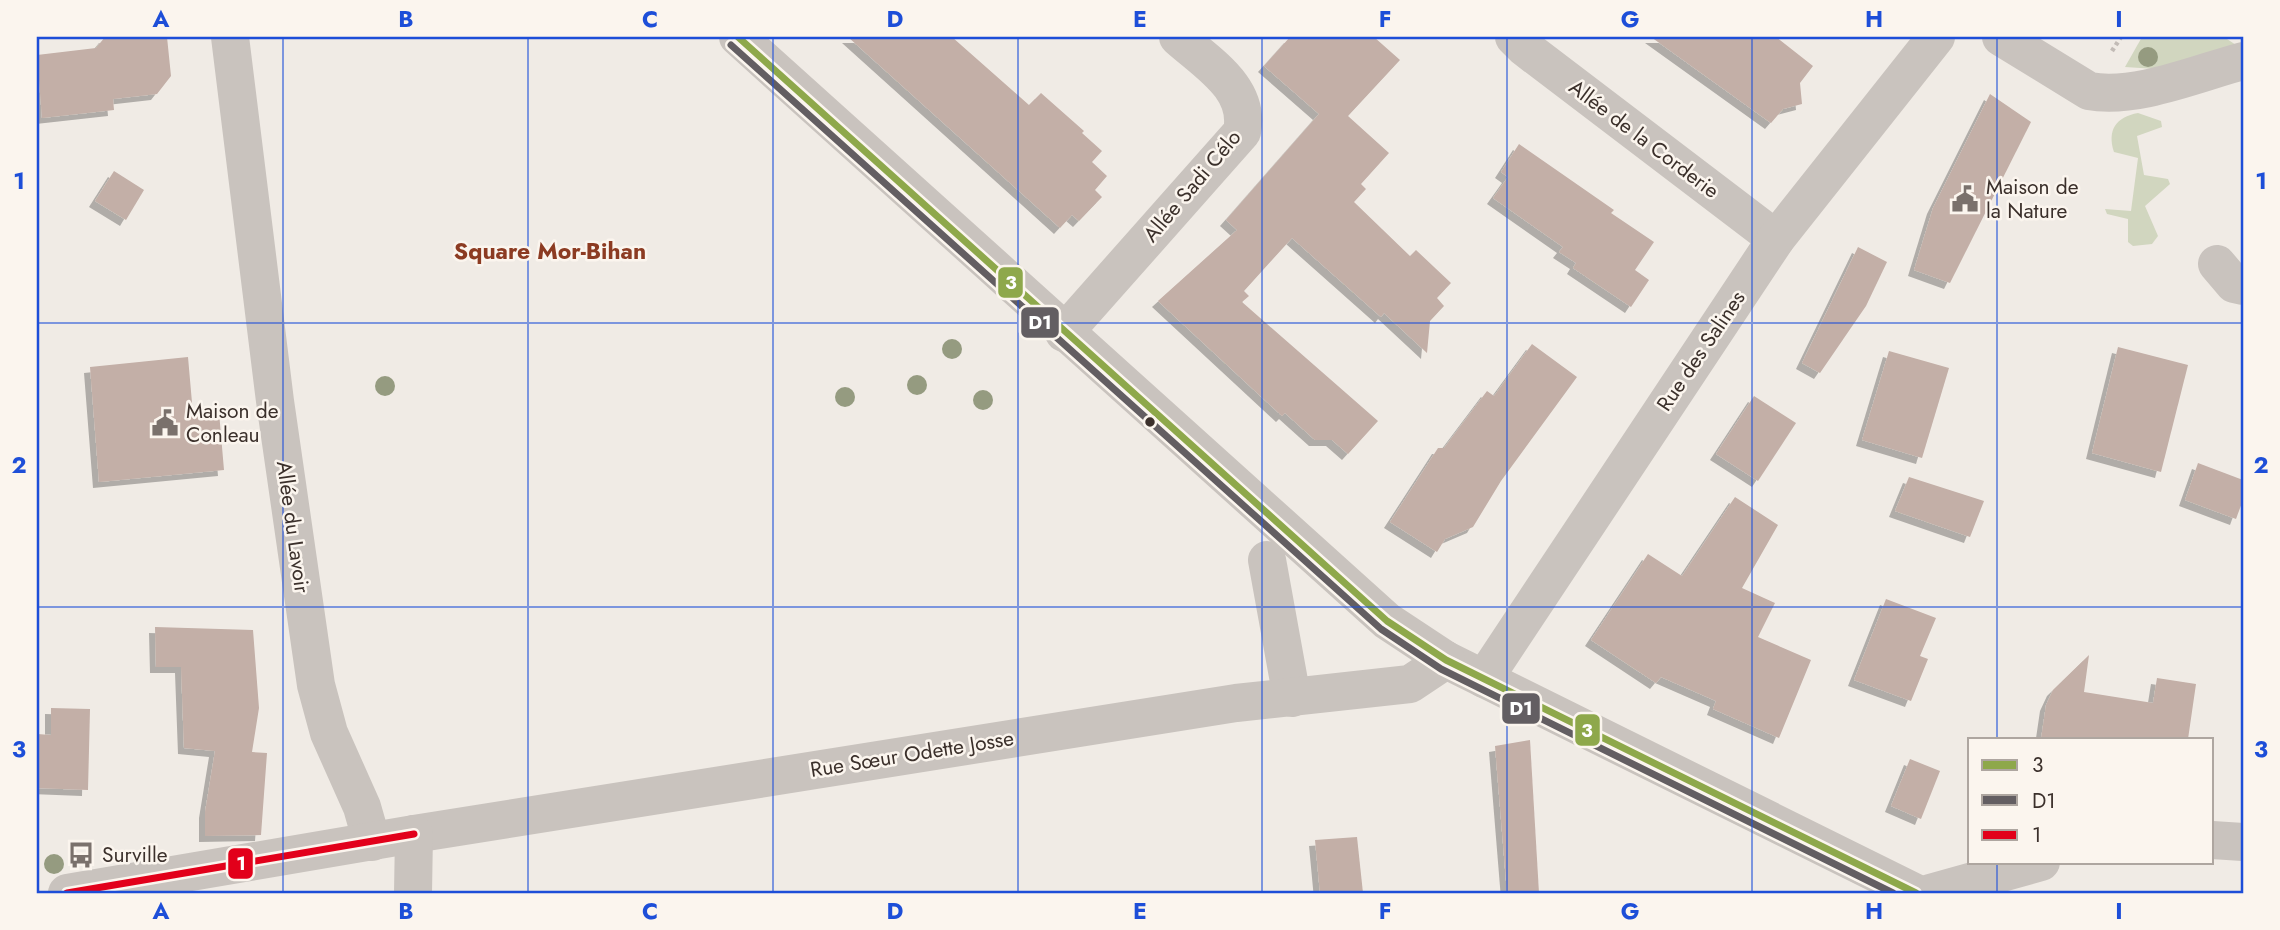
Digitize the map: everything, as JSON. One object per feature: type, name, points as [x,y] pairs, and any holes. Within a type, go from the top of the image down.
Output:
[{"type":"street","name":"Allée du Lavoir","points":[[230,37],[275,401],[316,685],[329,733],[362,807],[372,842]]},
{"type":"street","points":[[738,37],[1369,606],[1446,660],[1916,893]]},
{"type":"street","name":"Allée Sadi Célo","points":[[1064,333],[1242,132],[1245,117],[1235,88],[1178,37]]},
{"type":"street","name":"Rue des Salines","points":[[1484,679],[1776,239],[1936,37]]},
{"type":"street","points":[[2001,37],[2096,93],[2125,93],[2243,61]]},
{"type":"street","name":"Allée de la Corderie","points":[[1524,41],[1776,239]]},
{"type":"street","points":[[1267,560],[1292,698]]},
{"type":"street","name":"Rue Sœur Odette Josse","points":[[83,892],[414,834],[1222,705],[1409,684],[1446,660]]},
{"type":"street","points":[[413,893],[414,834]]},
{"type":"street","points":[[2214,841],[2243,842]]},
{"type":"street","points":[[1930,893],[2034,864]]},
{"type":"green space","points":[[2142,37],[2224,37],[2236,45],[2156,69],[2125,67]]},
{"type":"green space","points":[[2138,113],[2161,121],[2162,127],[2137,136],[2144,175],[2168,179],[2170,184],[2145,206],[2158,236],[2152,244],[2133,246],[2128,242],[2128,219],[2107,214],[2105,209],[2131,211],[2138,158],[2114,152],[2112,137],[2119,121]]},
{"type":"building","points":[[105,37],[167,37],[171,76],[157,94],[113,99],[114,110],[42,118],[37,55],[96,48]]},
{"type":"building","points":[[848,37],[952,37],[1029,105],[1041,93],[1102,151],[1092,162],[1107,176],[1095,190],[1102,197],[1079,221],[1072,215],[1060,228]]},
{"type":"building","points":[[1290,37],[1374,37],[1400,60],[1348,116],[1389,153],[1361,184],[1366,189],[1354,202],[1410,256],[1416,250],[1451,283],[1437,298],[1444,306],[1430,321],[1427,353],[1384,313],[1381,317],[1292,238],[1244,291],[1249,296],[1242,302],[1378,421],[1348,454],[1332,440],[1315,440],[1285,413],[1282,416],[1158,301],[1237,230],[1226,220],[1319,114],[1264,66]]},
{"type":"building","points":[[1651,37],[1776,37],[1813,66],[1800,83],[1802,104],[1783,109],[1771,123]]},
{"type":"building","name":"Maison de la Nature","points":[[1990,94],[2031,122],[1950,283],[1914,270],[1933,208]]},
{"type":"building","points":[[1519,144],[1614,210],[1611,213],[1654,242],[1635,270],[1649,280],[1631,307],[1573,268],[1576,263],[1559,252],[1563,247],[1493,198],[1508,177],[1501,172]]},
{"type":"building","points":[[114,171],[144,190],[126,220],[95,201]]},
{"type":"building","points":[[1858,247],[1887,262],[1866,306],[1820,373],[1802,363]]},
{"type":"building","points":[[1532,344],[1577,377],[1501,481],[1473,527],[1445,539],[1437,552],[1390,522],[1438,448],[1444,448],[1487,391],[1494,396]]},
{"type":"building","points":[[2118,347],[2188,365],[2161,472],[2092,453]]},
{"type":"building","points":[[1889,351],[1949,368],[1922,458],[1862,440]]},
{"type":"building","name":"Maison de Conleau","points":[[188,357],[193,414],[219,412],[224,470],[99,482],[90,367]]},
{"type":"building","points":[[1754,396],[1796,423],[1758,481],[1716,454]]},
{"type":"building","points":[[2198,463],[2243,480],[2243,500],[2236,519],[2185,500]]},
{"type":"building","points":[[1909,477],[1984,501],[1970,537],[1895,511]]},
{"type":"building","points":[[1735,497],[1778,525],[1742,588],[1775,603],[1758,637],[1811,660],[1779,738],[1713,709],[1716,701],[1661,677],[1656,683],[1591,640],[1648,554],[1682,576]]},
{"type":"building","points":[[1886,599],[1936,618],[1920,656],[1928,659],[1911,701],[1854,680]]},
{"type":"building","points":[[155,627],[253,630],[259,708],[252,752],[267,753],[261,835],[205,836],[205,812],[215,751],[184,748],[181,667],[156,667]]},
{"type":"building","points":[[2089,655],[2084,692],[2153,703],[2157,678],[2196,684],[2188,738],[2041,738],[2046,705],[2053,690]]},
{"type":"building","points":[[51,708],[90,709],[88,790],[37,788],[37,734],[51,735]]},
{"type":"building","points":[[1530,740],[1539,893],[1507,893],[1495,746]]},
{"type":"building","points":[[1910,759],[1940,771],[1921,819],[1891,806]]},
{"type":"building","points":[[1357,837],[1363,893],[1320,893],[1315,840]]},
{"type":"transit line","name":"3","points":[[738,37],[1387,621],[1446,660],[1916,893]]},
{"type":"transit line","name":"D1","points":[[731,45],[1381,629],[1441,669],[1893,893]]},
{"type":"transit line","name":"1","points":[[67,893],[414,834]]},
{"type":"place","name":"Maison de la Nature","points":[[1965,199]]},
{"type":"place","name":"Maison de Conleau","points":[[165,423]]},
{"type":"place","name":"Surville","points":[[81,855]]},
{"type":"district","name":"Square Mor-Bihan","points":[[550,251]]}]
